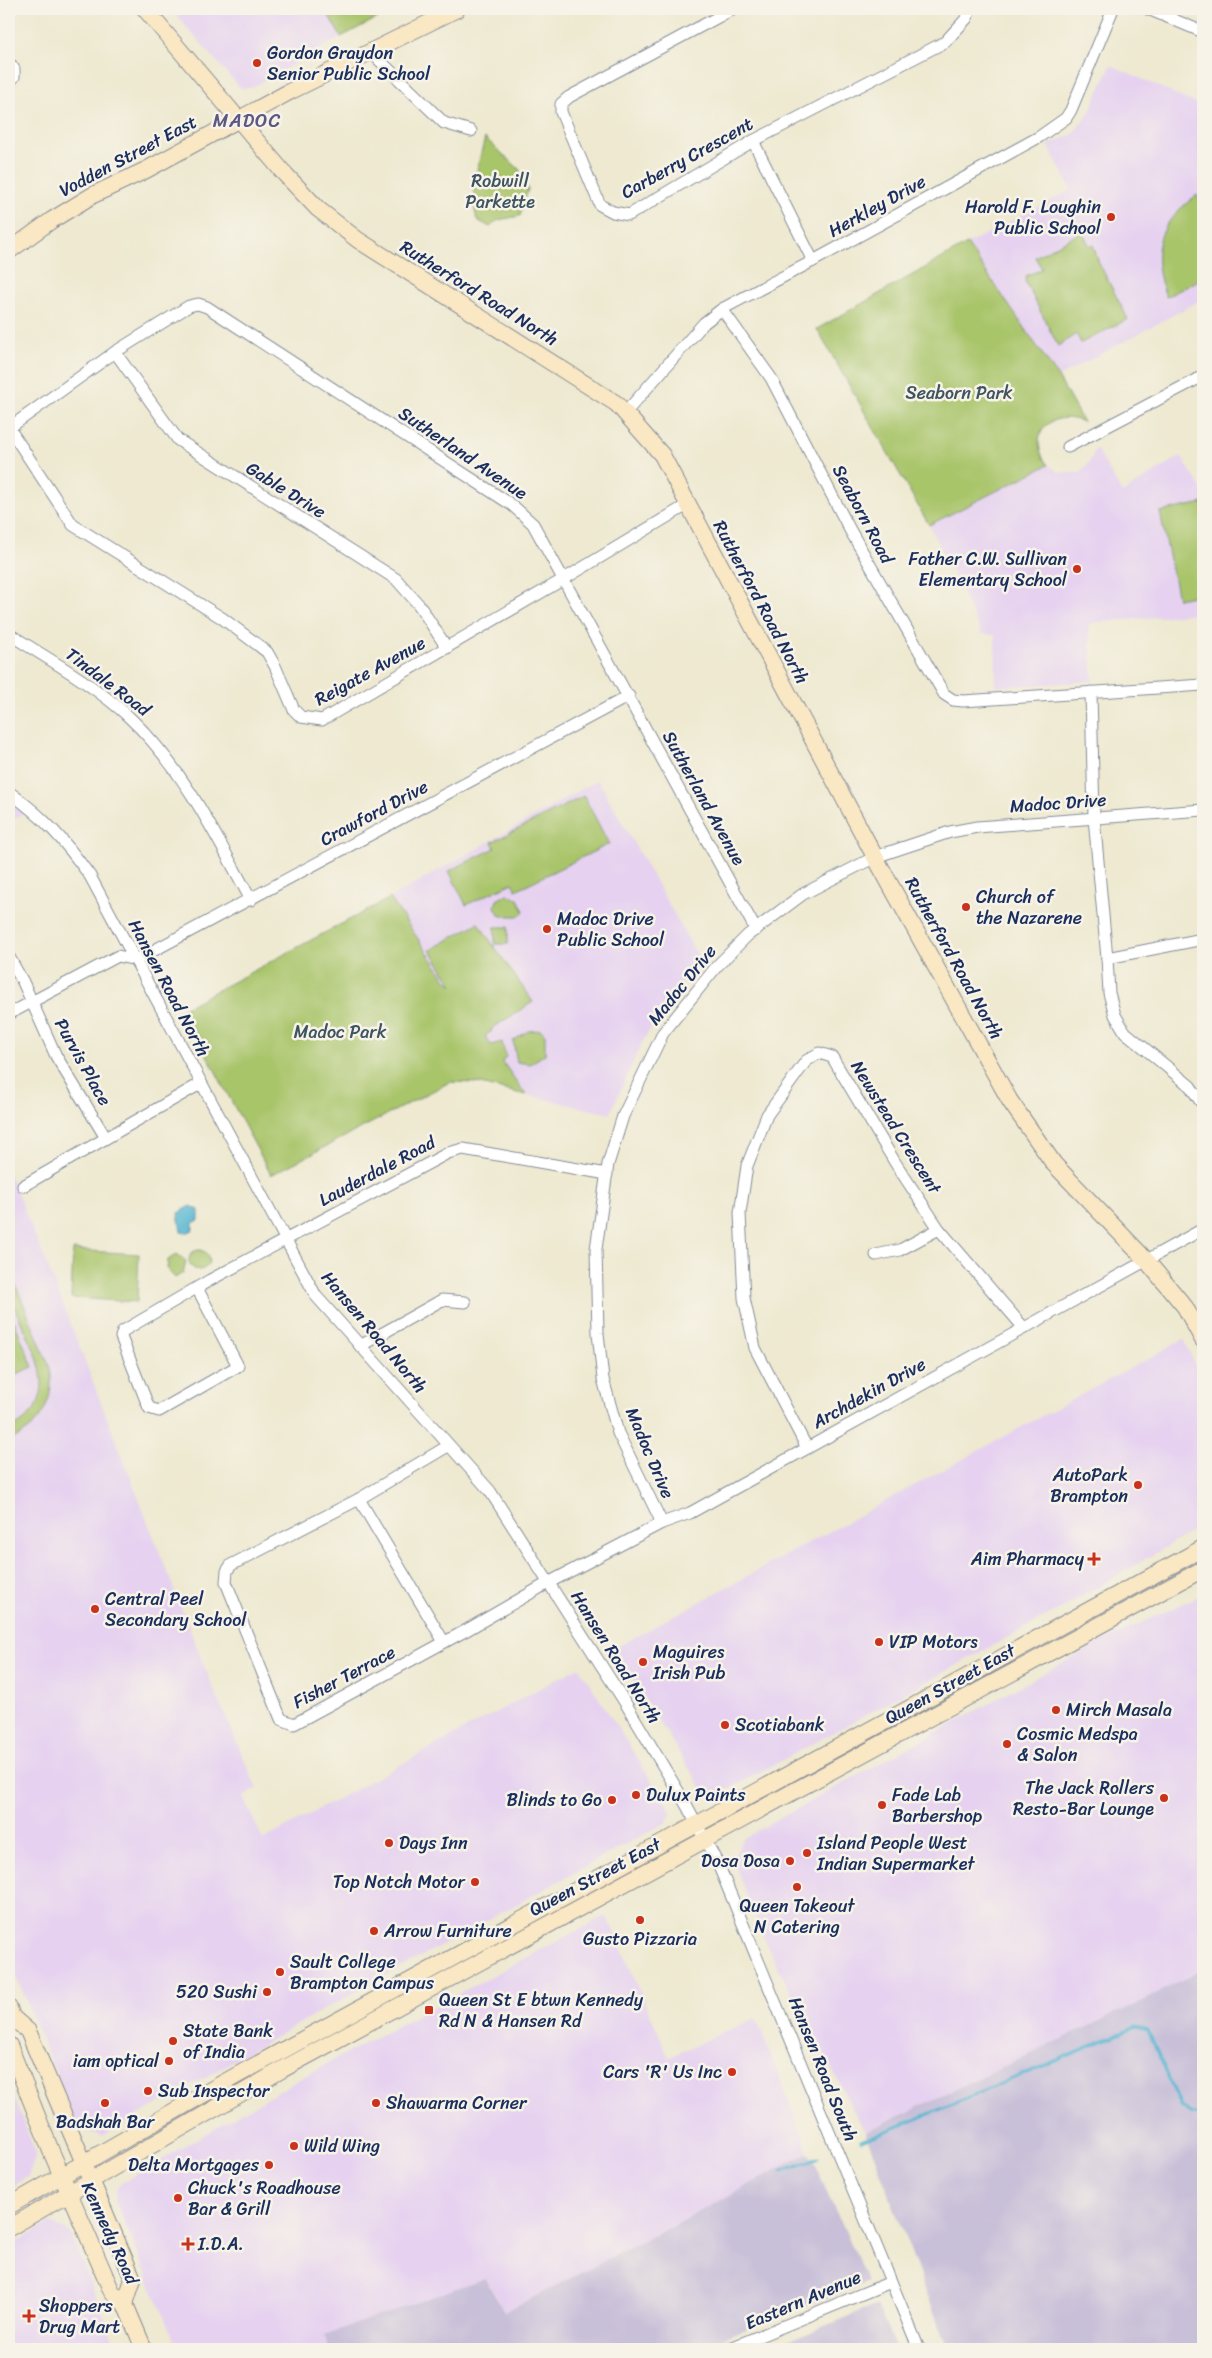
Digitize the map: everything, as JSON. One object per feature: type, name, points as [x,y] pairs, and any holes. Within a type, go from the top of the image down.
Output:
[{"type":"main road","name":"Rutherford Road North","points":[[145,9],[284,172],[318,209],[358,240],[609,398],[626,412],[662,455],[875,857],[1010,1101],[1054,1164],[1146,1260],[1185,1306],[1203,1340]]},
{"type":"main road","name":"Vodden Street East","points":[[9,251],[52,220],[93,195],[146,170],[239,119],[457,9]]},
{"type":"main road","name":"Queen Street East","points":[[9,2206],[223,2083],[1203,1548]]},
{"type":"main road","name":"Queen Street East","points":[[9,2228],[283,2069],[1203,1569]]},
{"type":"main road","name":"Kennedy Road","points":[[11,2013],[28,2031],[133,2279],[125,2304]]},
{"type":"main road","points":[[9,2034],[11,2013]]},
{"type":"main road","name":"Kennedy Road","points":[[9,2045],[62,2176],[112,2292],[125,2304],[144,2349]]},
{"type":"street","name":"Carberry Crescent","points":[[733,9],[569,97],[561,104],[561,112],[600,205],[613,212],[629,214],[752,141],[945,42],[967,18],[970,9]]},
{"type":"street","name":"Herkley Drive","points":[[626,412],[704,323],[722,309],[1039,137],[1066,118],[1079,94],[1113,9]]},
{"type":"street","points":[[1148,9],[1203,32]]},
{"type":"street","points":[[370,52],[444,123],[472,131]]},
{"type":"street","points":[[9,63],[14,69],[14,78],[9,82]]},
{"type":"street","points":[[752,141],[813,261]]},
{"type":"street","name":"Sutherland Avenue","points":[[9,428],[115,352],[189,306],[198,304],[207,307],[512,505],[533,524],[756,930]]},
{"type":"street","name":"Seaborn Road","points":[[722,309],[771,378],[850,530],[944,694],[952,700],[963,701],[1203,685]]},
{"type":"street","name":"Gable Drive","points":[[115,352],[178,440],[192,451],[396,580],[420,605],[447,648]]},
{"type":"street","points":[[1068,447],[1203,376]]},
{"type":"street","name":"Reigate Avenue","points":[[9,428],[73,525],[222,618],[267,652],[275,666],[289,701],[301,717],[322,720],[564,579],[687,504]]},
{"type":"street","name":"Tindale Road","points":[[9,634],[109,701],[146,734],[191,792],[251,900]]},
{"type":"street","points":[[1090,692],[1094,818],[1109,993],[1115,1015],[1125,1032],[1190,1086],[1203,1105]]},
{"type":"street","name":"Crawford Drive","points":[[136,960],[251,900],[628,696]]},
{"type":"street","name":"Hansen Road North","points":[[9,792],[36,811],[63,839],[90,876],[200,1084],[316,1296],[490,1491],[687,1806]]},
{"type":"street","name":"Madoc Drive","points":[[662,1523],[618,1433],[604,1380],[598,1333],[596,1249],[608,1164],[623,1116],[663,1033],[717,966],[756,930],[803,894],[875,857],[950,832],[986,826],[1203,810]]},
{"type":"street","points":[[1107,958],[1203,939]]},
{"type":"street","points":[[9,1014],[118,956],[136,960]]},
{"type":"street","name":"Purvis Place","points":[[9,957],[32,1001],[56,1056],[106,1138]]},
{"type":"street","name":"Newstead Crescent","points":[[807,1448],[755,1348],[744,1298],[740,1223],[747,1166],[767,1115],[806,1061],[819,1053],[832,1057],[896,1164],[939,1229],[1024,1328]]},
{"type":"street","points":[[23,1186],[200,1084]]},
{"type":"street","name":"Lauderdale Road","points":[[197,1288],[238,1366],[159,1411],[154,1411],[149,1408],[121,1337],[123,1330],[210,1280],[448,1153],[463,1149],[607,1174]]},
{"type":"street","points":[[876,1255],[900,1250],[939,1229]]},
{"type":"street","name":"Archdekin Drive","points":[[548,1583],[662,1523],[690,1513],[1203,1229]]},
{"type":"street","points":[[360,1346],[442,1300],[465,1302]]},
{"type":"street","name":"Fisher Terrace","points":[[448,1446],[359,1499],[231,1565],[227,1571],[226,1582],[281,1719],[294,1724],[548,1583]]},
{"type":"street","points":[[359,1499],[444,1642]]},
{"type":"street","name":"Hansen Road South","points":[[687,1806],[718,1864],[919,2349]]},
{"type":"street","name":"Eastern Avenue","points":[[728,2349],[891,2282]]},
{"type":"shaded area","name":"Gordon Graydon Senior Public School","points":[[171,9],[325,9],[341,37],[251,88],[240,88]]},
{"type":"shaded area","name":"Harold F. Loughin Public School","points":[[1111,65],[1203,107],[1203,299],[1058,377],[967,244],[1071,190],[1048,145],[1073,134],[1090,111]]},
{"type":"shaded area","name":"Father C.W. Sullivan Elementary School","points":[[1096,448],[1122,493],[1181,456],[1203,491],[1203,613],[1089,623],[1093,681],[996,687],[995,635],[982,634],[929,525],[1048,465],[1059,472],[1079,473],[1089,463]]},
{"type":"shaded area","name":"Madoc Drive Public School","points":[[598,780],[700,960],[667,999],[641,1045],[610,1114],[526,1095],[390,898]]},
{"type":"shaded area","points":[[9,801],[23,813],[9,822]]},
{"type":"shaded area","points":[[9,1173],[52,1277],[206,1671],[257,1789],[243,1797],[263,1840],[579,1667],[672,1813],[665,1823],[332,2005],[102,2136],[78,2128],[9,1959]]},
{"type":"shaded area","points":[[1184,1339],[1203,1384],[1203,1525],[1071,1603],[718,1795],[703,1790],[613,1649]]},
{"type":"shaded area","points":[[1203,1594],[1203,1969],[1144,2000],[865,2132],[768,1948],[733,1861],[742,1839],[1101,1642]]},
{"type":"shaded area","points":[[605,1916],[608,1918],[669,2057],[756,2018],[809,2152],[682,2221],[504,2312],[486,2278],[324,2335],[329,2349],[178,2349],[115,2200],[116,2190],[121,2183],[324,2065]]},
{"type":"shaded area","points":[[1203,1969],[1203,2349],[948,2349],[865,2132],[1144,2000]]},
{"type":"shaded area","points":[[9,2084],[36,2154],[28,2177],[9,2188]]},
{"type":"shaded area","points":[[809,2152],[868,2282],[695,2349],[329,2349],[324,2335],[485,2278],[504,2312],[682,2221]]},
{"type":"shaded area","points":[[49,2223],[70,2232],[117,2349],[9,2349],[9,2246]]},
{"type":"shaded area","points":[[877,2305],[896,2349],[769,2349]]},
{"type":"green space","points":[[325,9],[395,9],[341,37]]},
{"type":"green space","name":"Robwill Parkette","points":[[485,138],[519,169],[528,189],[520,216],[498,220],[490,227],[477,220],[474,199],[475,179]]},
{"type":"green space","points":[[1197,195],[1203,206],[1203,278],[1166,297],[1158,266],[1160,240],[1165,228],[1173,217]]},
{"type":"green space","points":[[1082,232],[1090,246],[1093,245],[1099,263],[1128,319],[1081,343],[1076,334],[1058,346],[1025,281],[1026,276],[1042,269],[1035,257]]},
{"type":"green space","name":"Seaborn Park","points":[[967,244],[1058,377],[1083,422],[1060,419],[1051,422],[1044,427],[1040,435],[1039,444],[1048,465],[929,525],[817,329]]},
{"type":"green space","points":[[1203,503],[1203,594],[1178,599],[1160,512]]},
{"type":"green space","points":[[584,796],[609,844],[516,890],[512,883],[466,905],[449,871],[495,848],[492,842]]},
{"type":"green space","points":[[507,894],[518,899],[524,911],[520,916],[500,916],[495,907],[497,900]]},
{"type":"green space","name":"Madoc Park","points":[[390,898],[447,981],[453,985],[430,950],[478,923],[533,1002],[491,1029],[492,1031],[485,1036],[491,1045],[502,1042],[506,1057],[502,1061],[526,1095],[476,1083],[450,1082],[271,1175],[182,1009]]},
{"type":"green space","points":[[495,927],[508,927],[508,944],[495,944]]},
{"type":"green space","points":[[541,1030],[545,1034],[545,1054],[530,1064],[517,1062],[513,1041],[528,1031]]},
{"type":"green space","points":[[73,1250],[139,1254],[137,1302],[71,1298]]},
{"type":"green space","points":[[199,1250],[206,1253],[209,1260],[206,1267],[199,1270],[192,1267],[189,1260],[192,1253]]},
{"type":"green space","points":[[177,1254],[186,1261],[183,1273],[175,1278],[167,1270],[168,1260]]},
{"type":"green space","points":[[9,1269],[50,1368],[51,1379],[48,1402],[37,1421],[20,1436],[9,1440],[9,1429],[22,1422],[33,1411],[40,1397],[42,1382],[40,1367],[9,1292]]},
{"type":"green space","points":[[9,1309],[33,1367],[9,1377]]},
{"type":"water","points":[[191,1206],[199,1210],[199,1220],[193,1223],[193,1230],[186,1233],[181,1232],[178,1213]]},
{"type":"waterway","points":[[861,2141],[1136,2027],[1148,2030],[1181,2106],[1190,2113],[1203,2116]]},
{"type":"waterway","points":[[782,2171],[818,2158]]},
{"type":"place","name":"Gordon Graydon Senior Public School","points":[[257,63]]},
{"type":"place","name":"Harold F. Loughin Public School","points":[[1111,217]]},
{"type":"place","name":"Father C.W. Sullivan Elementary School","points":[[1077,569]]},
{"type":"place","name":"Church of the Nazarene","points":[[966,907]]},
{"type":"place","name":"Madoc Drive Public School","points":[[547,929]]},
{"type":"place","name":"AutoPark Brampton","points":[[1138,1485]]},
{"type":"place","name":"Aim Pharmacy","points":[[1094,1559]]},
{"type":"place","name":"Central Peel Secondary School","points":[[95,1609]]},
{"type":"place","name":"VIP Motors","points":[[879,1642]]},
{"type":"place","name":"Maguires Irish Pub","points":[[643,1662]]},
{"type":"place","name":"Mirch Masala","points":[[1056,1710]]},
{"type":"place","name":"Scotiabank","points":[[725,1725]]},
{"type":"place","name":"Cosmic Medspa & Salon","points":[[1007,1744]]},
{"type":"place","name":"Dulux Paints","points":[[636,1795]]},
{"type":"place","name":"The Jack Rollers Resto-Bar Lounge","points":[[1164,1798]]},
{"type":"place","name":"Blinds to Go","points":[[612,1800]]},
{"type":"place","name":"Fade Lab Barbershop","points":[[882,1805]]},
{"type":"place","name":"Days Inn","points":[[389,1843]]},
{"type":"place","name":"Island People West Indian Supermarket","points":[[807,1853]]},
{"type":"place","name":"Dosa Dosa","points":[[790,1861]]},
{"type":"place","name":"Top Notch Motor","points":[[475,1882]]},
{"type":"place","name":"Queen Takeout N Catering","points":[[797,1887]]},
{"type":"place","name":"Gusto Pizzaria","points":[[640,1920]]},
{"type":"place","name":"Arrow Furniture","points":[[374,1931]]},
{"type":"place","name":"Sault College Brampton Campus","points":[[280,1972]]},
{"type":"place","name":"520 Sushi","points":[[267,1992]]},
{"type":"place","name":"Queen St E btwn Kennedy Rd N & Hansen Rd","points":[[429,2010]]},
{"type":"place","name":"State Bank of India","points":[[173,2041]]},
{"type":"place","name":"iam optical","points":[[169,2061]]},
{"type":"place","name":"Cars 'R' Us Inc","points":[[732,2072]]},
{"type":"place","name":"Sub Inspector","points":[[148,2091]]},
{"type":"place","name":"Badshah Bar","points":[[105,2103]]},
{"type":"place","name":"Shawarma Corner","points":[[376,2103]]},
{"type":"place","name":"Wild Wing","points":[[294,2146]]},
{"type":"place","name":"Delta Mortgages","points":[[269,2165]]},
{"type":"place","name":"Chuck's Roadhouse Bar & Grill","points":[[178,2198]]},
{"type":"place","name":"I.D.A.","points":[[188,2244]]},
{"type":"place","name":"Shoppers Drug Mart","points":[[29,2316]]},
{"type":"district","name":"MADOC","points":[[247,120]]}]
